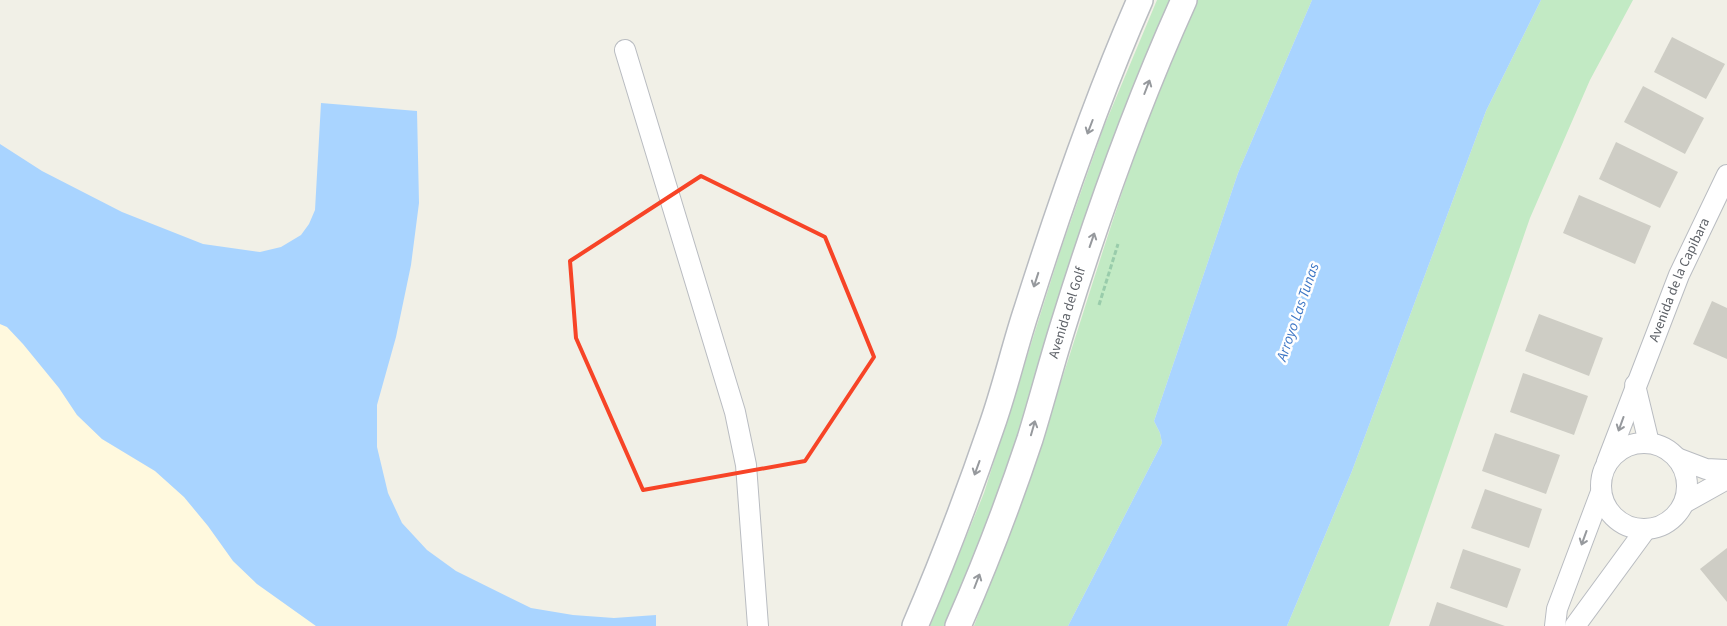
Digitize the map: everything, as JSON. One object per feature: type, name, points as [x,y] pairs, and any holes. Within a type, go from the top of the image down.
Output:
[{"type":"street","points":[[915,626],[962,510],[992,427],[1026,310],[1067,187],[1124,36],[1140,0]]},
{"type":"street","name":"Avenida del Golf","points":[[958,626],[999,524],[1030,439],[1064,322],[1105,200],[1161,51],[1184,0]]},
{"type":"street","points":[[625,50],[735,412],[746,464],[758,626]]},
{"type":"street","name":"Avenida de la Capibara","points":[[1555,626],[1557,609],[1600,492],[1601,477],[1635,385],[1680,275],[1727,175]]},
{"type":"street","points":[[1635,385],[1649,443]]},
{"type":"street","points":[[1608,462],[1615,453],[1626,446],[1649,443],[1660,445],[1677,458],[1706,469],[1727,470]]},
{"type":"street","points":[[1677,458],[1684,468],[1687,480],[1684,503]]},
{"type":"street","points":[[1600,492],[1604,505],[1616,520],[1633,529],[1646,529],[1658,527],[1669,522],[1684,503],[1727,479]]},
{"type":"street","points":[[1575,626],[1646,529]]},
{"type":"path","points":[[1098,307],[1119,242]]},
{"type":"highlighted area","points":[[701,176],[825,237],[874,357],[805,461],[643,490],[576,338],[570,261]]},
{"type":"shaded area","points":[[0,324],[7,327],[23,344],[59,388],[77,415],[102,439],[155,471],[184,497],[233,561],[257,584],[316,626],[0,626]]},
{"type":"green space","points":[[1157,0],[1171,0],[998,497],[944,626],[930,626],[984,493],[1061,249],[1103,129]]},
{"type":"green space","points":[[1197,0],[1312,0],[1238,173],[1154,421],[1160,433],[1162,443],[1068,626],[974,626],[1048,421],[1139,144],[1176,47]]},
{"type":"green space","points":[[1541,0],[1633,0],[1590,80],[1530,218],[1389,626],[1287,626],[1352,471],[1486,111]]},
{"type":"water","name":"Arroyo Las Tunas","points":[[1312,0],[1541,0],[1486,111],[1352,471],[1287,626],[1068,626],[1162,443],[1160,433],[1154,421],[1238,173]]},
{"type":"water","points":[[321,103],[417,111],[419,203],[411,265],[396,337],[377,405],[377,447],[388,493],[402,523],[427,550],[456,571],[531,608],[573,615],[614,618],[656,615],[656,626],[316,626],[257,584],[233,561],[184,497],[155,471],[102,439],[77,415],[59,388],[23,344],[7,327],[0,324],[0,144],[42,171],[122,212],[203,244],[260,252],[281,247],[301,235],[309,224],[315,210]]},
{"type":"building","points":[[1672,37],[1725,64],[1706,99],[1654,72]]},
{"type":"building","points":[[1643,86],[1704,118],[1685,154],[1624,122]]},
{"type":"building","points":[[1616,142],[1678,172],[1660,208],[1599,179]]},
{"type":"building","points":[[1579,195],[1651,226],[1635,264],[1563,233]]},
{"type":"building","points":[[1712,301],[1727,308],[1727,359],[1693,344]]},
{"type":"building","points":[[1539,314],[1603,338],[1589,376],[1525,351]]},
{"type":"building","points":[[1523,373],[1588,396],[1574,435],[1510,412]]},
{"type":"building","points":[[1495,433],[1560,455],[1546,494],[1482,471]]},
{"type":"building","points":[[1485,489],[1542,509],[1529,548],[1471,528]]},
{"type":"building","points":[[1727,548],[1727,602],[1700,569]]},
{"type":"building","points":[[1463,549],[1521,569],[1507,608],[1450,588]]},
{"type":"building","points":[[1437,602],[1505,626],[1429,626]]}]
